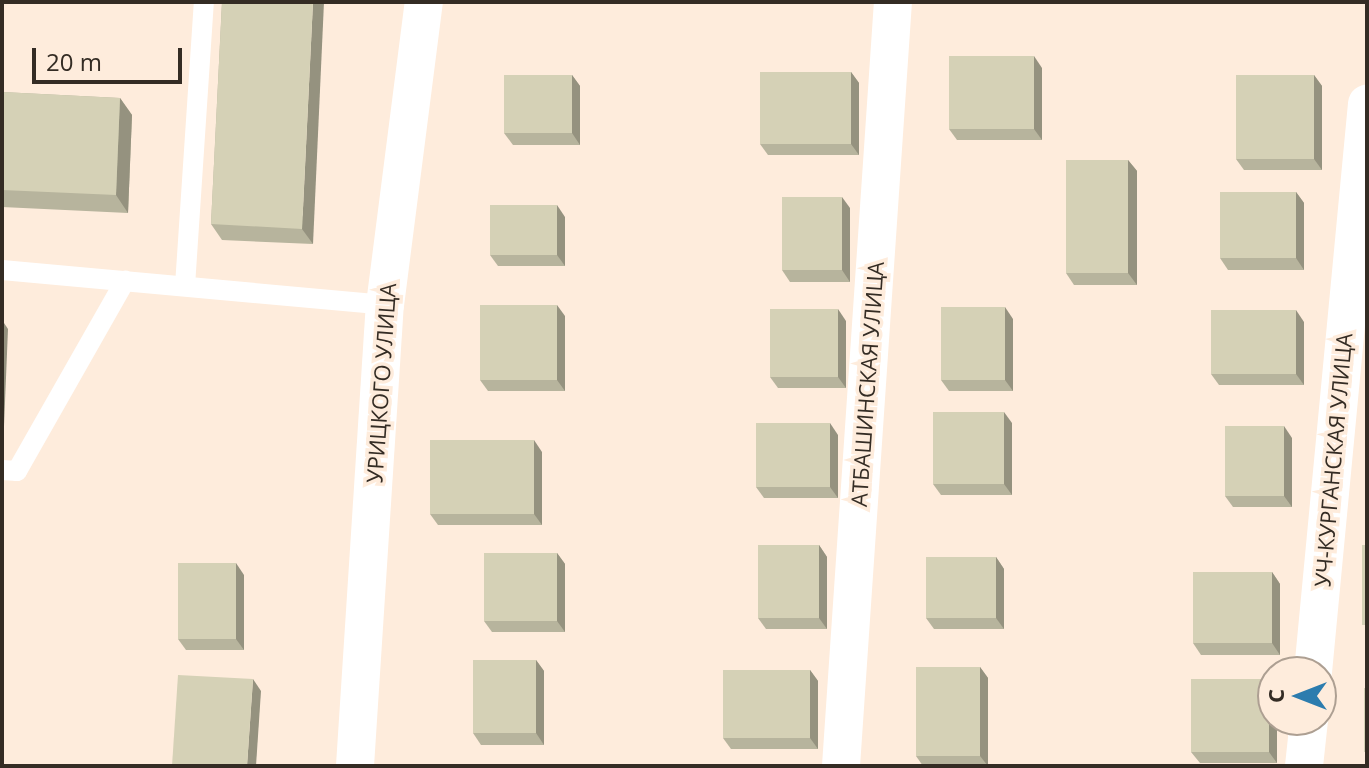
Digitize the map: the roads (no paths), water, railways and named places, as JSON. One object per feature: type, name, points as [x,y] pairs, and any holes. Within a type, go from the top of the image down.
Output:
[{"type":"street","name":"УРИЦКОГО УЛИЦА","points":[[355,766],[385,305],[424,2]]},
{"type":"street","name":"АТБАШИНСКАЯ УЛИЦА","points":[[841,766],[893,2]]},
{"type":"street","name":"УЧ-КУРГАНСКАЯ УЛИЦА","points":[[1315,656],[1367,104]]},
{"type":"street","points":[[1304,766],[1307,736]]},
{"type":"lane","points":[[185,286],[204,2]]},
{"type":"lane","points":[[2,270],[385,305]]},
{"type":"lane","points":[[2,470],[17,471],[125,281]]}]
